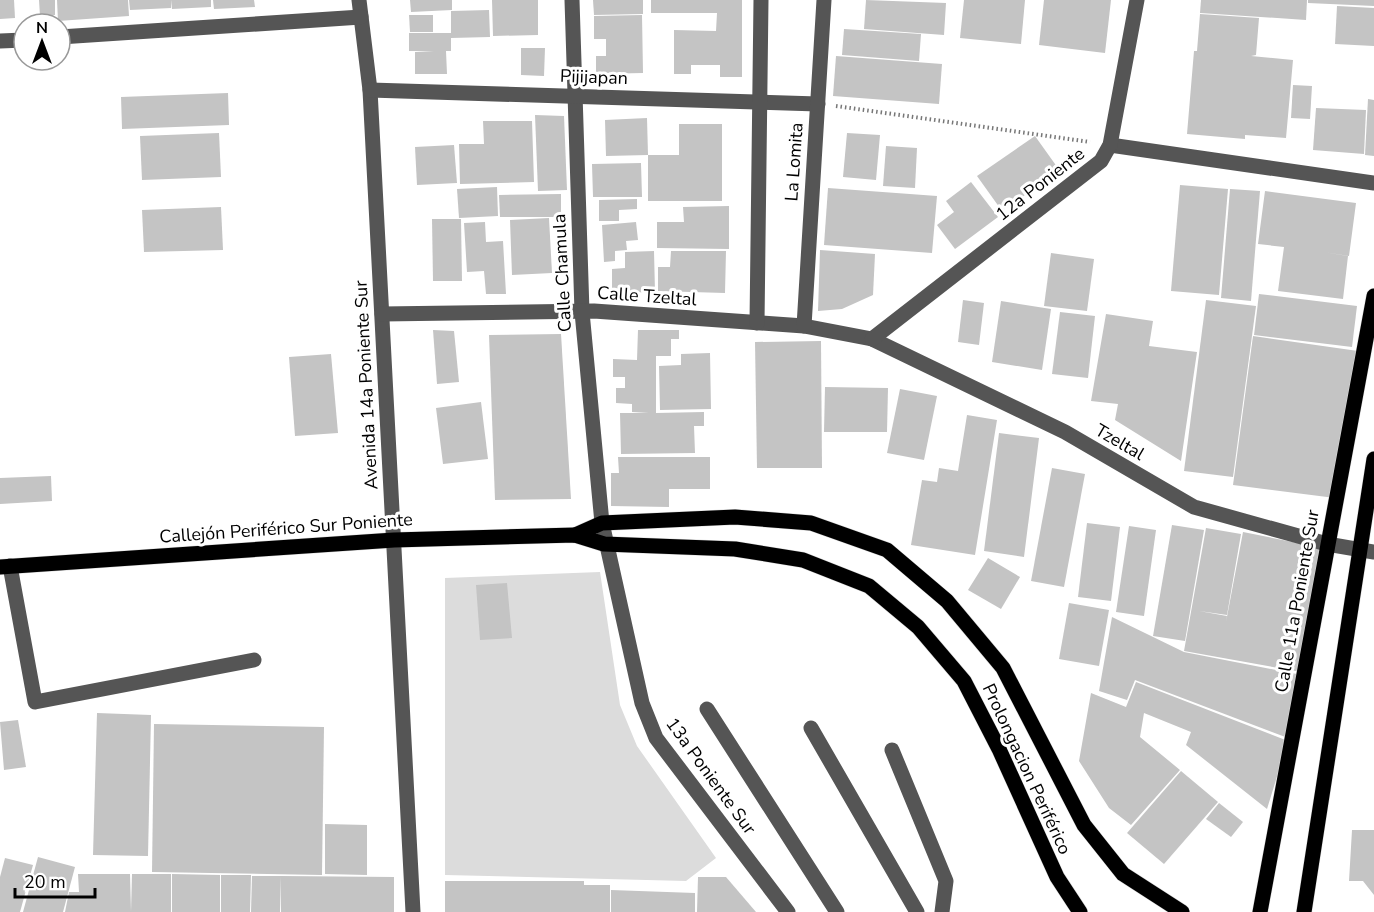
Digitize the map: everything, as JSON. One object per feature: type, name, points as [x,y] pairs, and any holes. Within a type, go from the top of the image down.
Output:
[{"type":"main road","name":"Calle 11a Poniente Sur","points":[[1260,912],[1374,297]]},
{"type":"main road","points":[[1304,912],[1358,550],[1374,459]]},
{"type":"main road","name":"Callejón Periférico Sur Poniente","points":[[576,535],[602,523],[735,516],[811,523],[888,550],[947,601],[1003,668],[1084,825],[1123,874],[1182,912]]},
{"type":"main road","name":"Callejón Periférico Sur Poniente","points":[[5,566],[394,540],[576,535],[604,544]]},
{"type":"main road","name":"Prolongacion Periférico","points":[[604,544],[735,549],[803,560],[869,586],[918,627],[964,681],[999,749],[1057,877],[1080,912]]},
{"type":"street","name":"Avenida 14a Poniente Sur","points":[[359,0],[370,90],[413,912]]},
{"type":"street","name":"Calle Chamula","points":[[572,0],[582,312],[604,544]]},
{"type":"street","name":"La Lomita","points":[[757,323],[761,0]]},
{"type":"street","name":"La Lomita","points":[[804,326],[824,0]]},
{"type":"street","name":"12a Poniente","points":[[872,339],[1101,161],[1110,145],[1137,0]]},
{"type":"street","points":[[72,36],[361,17]]},
{"type":"street","name":"Pijijapan","points":[[370,90],[818,104]]},
{"type":"street","points":[[1110,145],[1374,183]]},
{"type":"street","name":"Calle Tzeltal","points":[[382,314],[582,312],[804,326],[872,339]]},
{"type":"street","name":"Tzeltal","points":[[872,339],[1065,432],[1194,507],[1327,544],[1374,552]]},
{"type":"street","name":"13a Poniente Sur","points":[[604,544],[642,703],[656,738],[788,912]]},
{"type":"street","points":[[5,566],[35,702],[254,660]]},
{"type":"street","points":[[707,709],[837,912]]},
{"type":"street","points":[[811,728],[917,912]]},
{"type":"street","points":[[892,750],[946,881],[942,912]]},
{"type":"path","points":[[818,104],[1110,145]]},
{"type":"shaded area","points":[[600,572],[620,705],[637,746],[716,858],[686,881],[445,875],[445,578]]},
{"type":"building","points":[[0,0],[14,0],[15,12],[12,12],[12,18],[0,19]]},
{"type":"building","points":[[39,0],[55,0],[55,12],[40,12]]},
{"type":"building","points":[[57,0],[128,0],[129,16],[72,20],[72,12],[58,12]]},
{"type":"building","points":[[129,0],[171,0],[171,8],[130,10]]},
{"type":"building","points":[[171,0],[211,0],[211,7],[172,9]]},
{"type":"building","points":[[213,0],[254,0],[255,7],[214,9]]},
{"type":"building","points":[[410,0],[452,0],[452,10],[411,12]]},
{"type":"building","points":[[492,0],[538,0],[538,35],[493,36]]},
{"type":"building","points":[[593,0],[643,0],[643,14],[594,15]]},
{"type":"building","points":[[651,0],[742,0],[742,77],[720,77],[720,65],[691,65],[691,74],[674,74],[674,30],[716,31],[717,13],[651,13]]},
{"type":"building","points":[[866,0],[946,3],[944,35],[864,29]]},
{"type":"building","points":[[964,0],[1025,0],[1021,44],[960,38]]},
{"type":"building","points":[[1044,0],[1111,0],[1105,53],[1039,45]]},
{"type":"building","points":[[1201,0],[1307,0],[1306,20],[1200,13]]},
{"type":"building","points":[[1308,0],[1374,0],[1374,6],[1308,3]]},
{"type":"building","points":[[1337,6],[1374,8],[1374,46],[1335,44]]},
{"type":"building","points":[[489,10],[490,37],[451,38],[451,51],[446,51],[447,74],[415,74],[415,52],[434,51],[409,51],[409,33],[451,33],[451,11]]},
{"type":"building","points":[[1200,14],[1259,18],[1256,55],[1251,56],[1293,60],[1286,138],[1245,135],[1245,139],[1187,134],[1194,51],[1197,51]]},
{"type":"building","points":[[409,15],[433,15],[433,32],[410,32]]},
{"type":"building","points":[[642,15],[643,73],[596,74],[596,56],[606,56],[606,39],[594,39],[594,16]]},
{"type":"building","points":[[844,29],[921,34],[919,61],[842,55]]},
{"type":"building","points":[[521,48],[545,48],[544,76],[521,75]]},
{"type":"building","points":[[836,56],[942,64],[939,104],[833,96]]},
{"type":"building","points":[[1293,85],[1312,86],[1310,119],[1291,118]]},
{"type":"building","points":[[228,93],[229,125],[122,129],[121,97]]},
{"type":"building","points":[[1368,99],[1374,100],[1374,156],[1365,155]]},
{"type":"building","points":[[1316,108],[1366,110],[1364,154],[1313,150]]},
{"type":"building","points":[[535,115],[564,116],[567,190],[538,191]]},
{"type":"building","points":[[647,118],[648,155],[606,156],[605,120]]},
{"type":"building","points":[[483,121],[532,121],[534,182],[460,184],[459,144],[484,144]]},
{"type":"building","points":[[679,124],[722,124],[722,201],[648,201],[648,155],[679,155]]},
{"type":"building","points":[[219,133],[221,177],[142,180],[140,136]]},
{"type":"building","points":[[847,133],[880,135],[876,180],[843,177]]},
{"type":"building","points":[[1035,136],[1060,171],[1002,211],[977,176]]},
{"type":"building","points":[[454,145],[457,183],[417,185],[415,147]]},
{"type":"building","points":[[886,146],[917,148],[915,188],[883,186]]},
{"type":"building","points":[[641,163],[642,197],[593,197],[592,164]]},
{"type":"building","points":[[971,182],[998,217],[955,249],[937,225],[954,212],[946,201]]},
{"type":"building","points":[[1180,185],[1228,189],[1219,295],[1171,291]]},
{"type":"building","points":[[497,187],[498,216],[459,218],[457,189]]},
{"type":"building","points":[[828,188],[937,196],[932,253],[824,245]]},
{"type":"building","points":[[1230,189],[1260,191],[1251,301],[1221,298]]},
{"type":"building","points":[[1265,191],[1356,203],[1349,256],[1323,252],[1348,256],[1343,299],[1278,291],[1284,247],[1258,244]]},
{"type":"building","points":[[561,194],[561,217],[500,217],[499,195]]},
{"type":"building","points":[[637,199],[637,209],[619,210],[619,221],[599,221],[599,200]]},
{"type":"building","points":[[729,206],[729,249],[657,248],[657,222],[684,222],[683,207]]},
{"type":"building","points":[[221,207],[223,250],[144,252],[142,210]]},
{"type":"building","points":[[549,218],[552,273],[512,275],[510,220]]},
{"type":"building","points":[[432,219],[461,219],[462,281],[433,281]]},
{"type":"building","points":[[485,222],[486,242],[503,241],[506,294],[486,294],[484,271],[467,272],[464,223]]},
{"type":"building","points":[[636,222],[638,240],[626,241],[627,250],[615,251],[615,261],[604,262],[602,225]]},
{"type":"building","points":[[820,250],[875,254],[873,295],[842,309],[818,311]]},
{"type":"building","points":[[654,251],[655,292],[612,293],[612,269],[625,268],[625,252]]},
{"type":"building","points":[[671,251],[726,251],[725,293],[658,291],[658,267],[670,267]]},
{"type":"building","points":[[1051,253],[1094,259],[1087,311],[1044,306]]},
{"type":"building","points":[[1259,294],[1357,306],[1352,347],[1254,335]]},
{"type":"building","points":[[963,300],[984,303],[979,345],[958,342]]},
{"type":"building","points":[[1206,300],[1256,306],[1233,477],[1184,471]]},
{"type":"building","points":[[1001,301],[1051,309],[1042,370],[992,362]]},
{"type":"building","points":[[1060,312],[1095,316],[1088,378],[1052,374]]},
{"type":"building","points":[[1106,314],[1153,321],[1149,346],[1197,352],[1181,461],[1115,420],[1118,404],[1091,401]]},
{"type":"building","points":[[433,330],[454,331],[459,382],[437,384]]},
{"type":"building","points":[[638,330],[679,330],[679,339],[671,339],[671,356],[656,356],[656,413],[704,412],[704,426],[694,426],[695,453],[621,454],[620,413],[649,413],[632,412],[632,404],[616,403],[616,388],[625,388],[625,377],[613,377],[613,359],[637,360]]},
{"type":"building","points":[[561,334],[571,499],[495,500],[489,335]]},
{"type":"building","points":[[1253,336],[1358,351],[1335,498],[1233,485]]},
{"type":"building","points":[[821,341],[822,468],[757,468],[755,342]]},
{"type":"building","points":[[710,353],[711,409],[660,410],[659,366],[681,365],[681,354]]},
{"type":"building","points":[[331,354],[338,433],[295,436],[289,357]]},
{"type":"building","points":[[825,387],[888,388],[887,432],[824,432]]},
{"type":"building","points":[[900,389],[937,396],[924,460],[887,453]]},
{"type":"building","points":[[481,402],[488,459],[443,464],[436,408]]},
{"type":"building","points":[[967,415],[997,420],[975,555],[911,545],[922,480],[937,482],[939,468],[958,471]]},
{"type":"building","points":[[999,433],[1039,438],[1024,557],[984,551]]},
{"type":"building","points":[[618,457],[710,457],[710,489],[669,489],[669,507],[611,506],[611,473],[619,473]]},
{"type":"building","points":[[1052,468],[1085,474],[1064,587],[1031,581]]},
{"type":"building","points":[[51,476],[52,501],[0,504],[0,478]]},
{"type":"building","points":[[1087,523],[1120,527],[1111,601],[1078,597]]},
{"type":"building","points":[[1172,525],[1204,530],[1185,641],[1153,636]]},
{"type":"building","points":[[1129,526],[1156,530],[1144,616],[1116,612]]},
{"type":"building","points":[[1206,528],[1241,534],[1227,615],[1199,611],[1227,616],[1226,622],[1243,532],[1323,548],[1301,672],[1184,651]]},
{"type":"building","points":[[988,558],[1020,577],[1001,609],[968,590]]},
{"type":"building","points":[[507,583],[512,638],[480,640],[476,585]]},
{"type":"building","points":[[1069,603],[1109,610],[1099,666],[1059,659]]},
{"type":"building","points":[[1112,617],[1184,652],[1302,675],[1288,738],[1135,680],[1127,700],[1099,691]]},
{"type":"building","points":[[1136,682],[1288,741],[1267,809],[1186,745],[1191,732],[1144,713],[1140,737],[1180,770],[1131,825],[1109,808],[1079,761],[1091,693],[1126,707]]},
{"type":"building","points":[[97,713],[151,715],[148,856],[93,855]]},
{"type":"building","points":[[18,720],[26,767],[4,770],[0,722]]},
{"type":"building","points":[[154,724],[324,727],[322,875],[152,872]]},
{"type":"building","points":[[1181,771],[1218,802],[1164,864],[1127,833]]},
{"type":"building","points":[[1219,803],[1243,822],[1231,837],[1206,819]]},
{"type":"building","points":[[325,824],[367,825],[367,875],[325,874]]},
{"type":"building","points":[[1352,830],[1374,830],[1374,895],[1363,881],[1349,881]]},
{"type":"building","points":[[38,857],[75,867],[63,912],[23,912]]},
{"type":"building","points":[[5,858],[33,865],[20,912],[0,912],[0,877]]},
{"type":"building","points":[[78,874],[130,874],[131,912],[65,912],[69,892],[79,892]]},
{"type":"building","points":[[132,874],[171,874],[171,912],[131,912]]},
{"type":"building","points":[[172,874],[220,875],[220,912],[172,912]]},
{"type":"building","points":[[221,875],[251,875],[250,912],[221,912]]},
{"type":"building","points":[[252,876],[281,876],[280,912],[251,912]]},
{"type":"building","points":[[281,876],[394,877],[394,912],[281,912]]},
{"type":"building","points":[[698,877],[726,877],[756,912],[697,912]]},
{"type":"building","points":[[445,881],[584,881],[584,885],[610,885],[610,912],[445,912]]},
{"type":"building","points":[[611,890],[695,893],[695,912],[611,912]]}]
